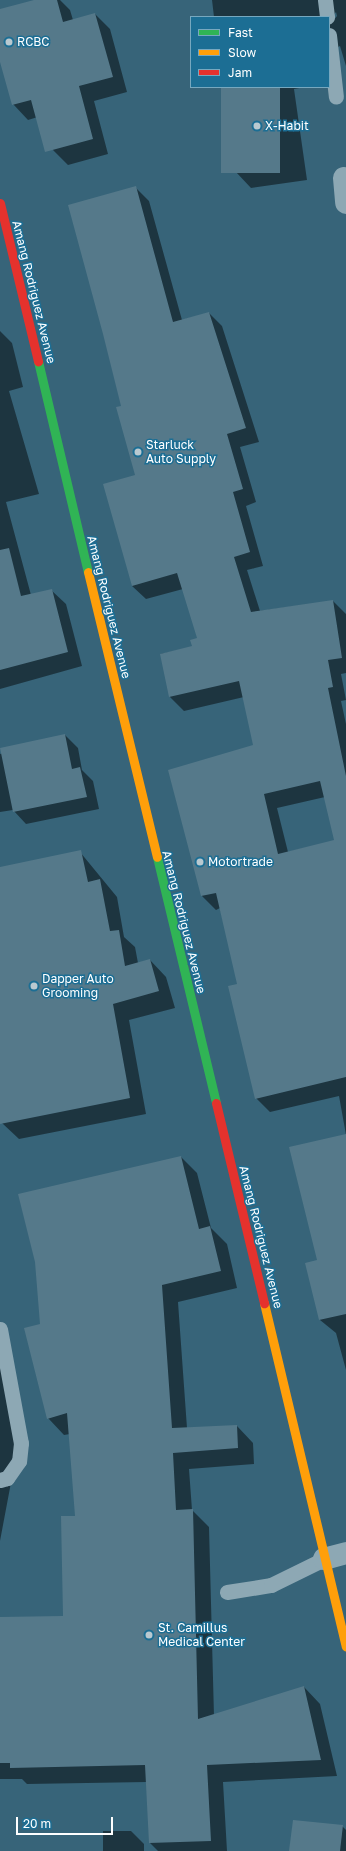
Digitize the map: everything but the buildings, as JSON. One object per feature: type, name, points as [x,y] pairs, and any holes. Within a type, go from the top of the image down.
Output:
[{"type":"main road","name":"Amang Rodriguez Avenue","points":[[0,203],[346,1646]]},
{"type":"street","points":[[344,178],[346,203]]},
{"type":"street","points":[[324,1559],[346,1553]]},
{"type":"lane","points":[[325,0],[327,16]]},
{"type":"lane","points":[[330,44],[336,97]]},
{"type":"lane","points":[[0,1329],[21,1443],[20,1461],[7,1478],[0,1480]]},
{"type":"lane","points":[[227,1592],[271,1585],[324,1559]]},
{"type":"traffic: fast","points":[[38,361],[88,572]]},
{"type":"traffic: fast","points":[[157,857],[216,1103]]},
{"type":"traffic: slow","points":[[88,572],[157,857]]},
{"type":"traffic: slow","points":[[264,1303],[346,1646]]},
{"type":"traffic: jam","points":[[0,203],[38,361]]},
{"type":"traffic: jam","points":[[216,1103],[264,1303]]},
{"type":"place","name":"RCBC","points":[[9,42]]},
{"type":"place","name":"X-Habit","points":[[257,126]]},
{"type":"place","name":"Starluck Auto Supply","points":[[138,452]]},
{"type":"place","name":"Motortrade","points":[[200,862]]},
{"type":"place","name":"Dapper Auto Grooming","points":[[34,986]]},
{"type":"place","name":"St. Camillus Medical Center","points":[[149,1635]]}]
